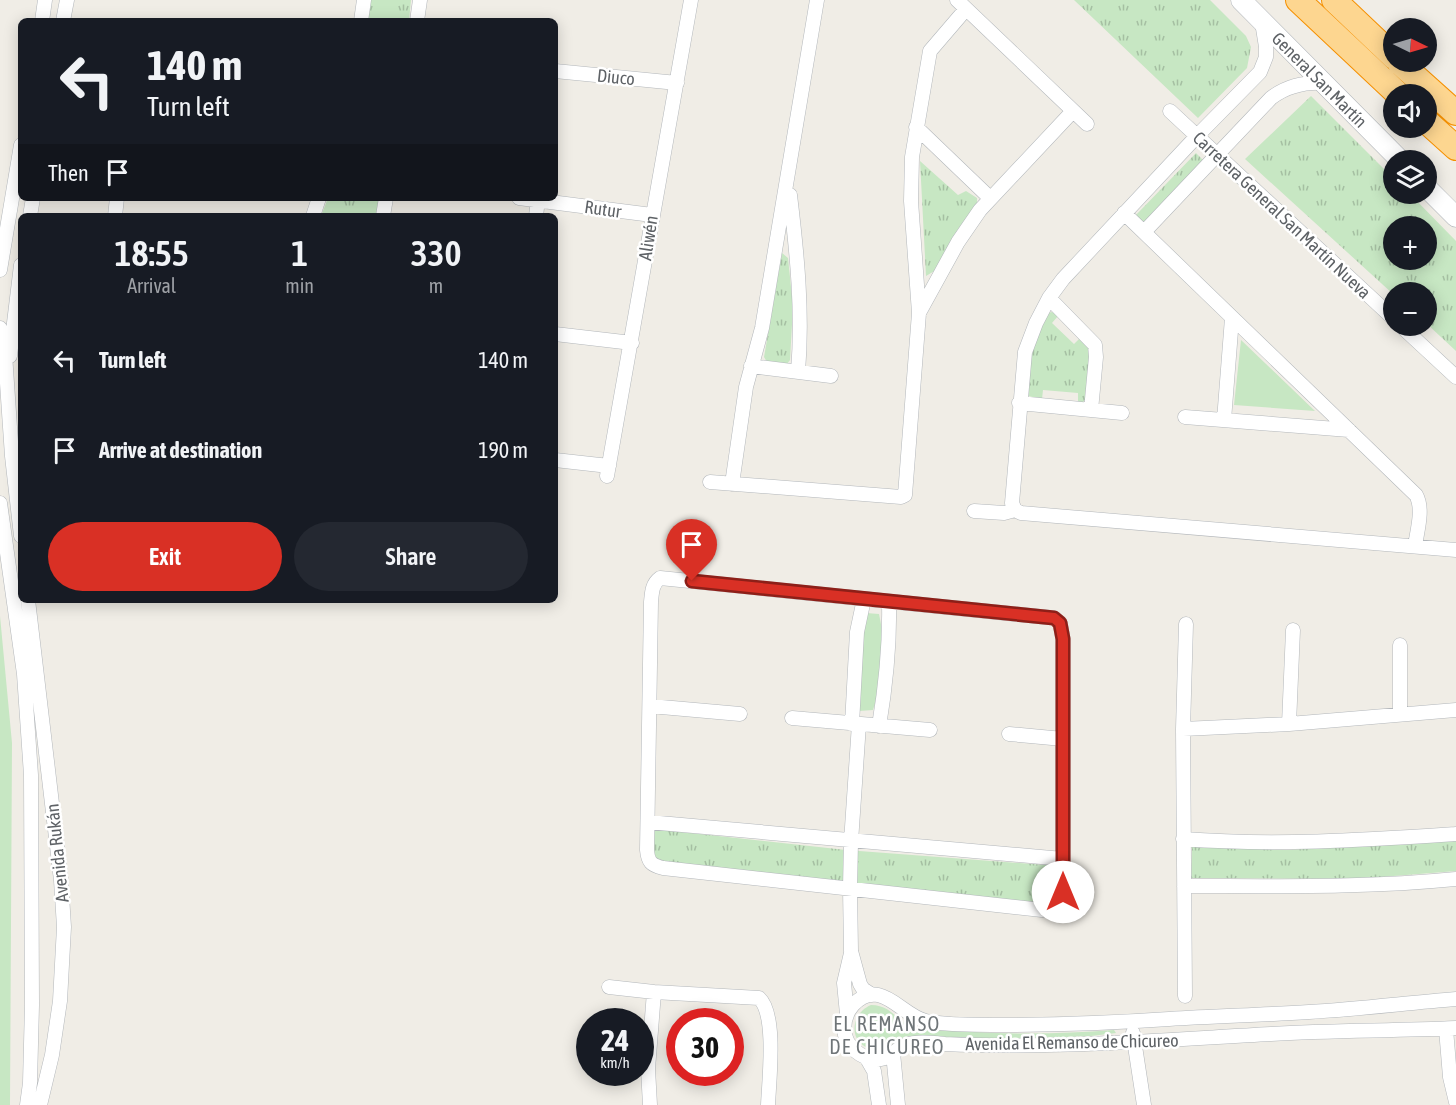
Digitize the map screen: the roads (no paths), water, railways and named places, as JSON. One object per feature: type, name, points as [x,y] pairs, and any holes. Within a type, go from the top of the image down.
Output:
[{"type":"highway","points":[[1298,0],[1387,84]]},
{"type":"highway","points":[[1334,0],[1383,47]]},
{"type":"highway","points":[[1410,72],[1456,114]]},
{"type":"highway","points":[[1437,131],[1456,148]]},
{"type":"street","points":[[42,18],[45,0]]},
{"type":"street","points":[[64,18],[67,0]]},
{"type":"street","points":[[361,18],[364,0]]},
{"type":"street","points":[[417,18],[420,0]]},
{"type":"street","name":"Aliwén","points":[[558,461],[608,471],[691,0]]},
{"type":"street","points":[[732,484],[751,366],[762,328],[788,181],[817,0]]},
{"type":"street","name":"General San Martín","points":[[1241,0],[1390,150]]},
{"type":"street","points":[[710,482],[900,497],[905,495],[919,313],[911,201],[911,171],[916,127],[930,51],[962,4],[1087,124]]},
{"type":"street","points":[[1262,20],[1266,57],[1260,72],[1063,279],[1049,298],[1036,323],[1025,352],[1012,503],[1015,510],[1021,513],[1456,550]]},
{"type":"street","name":"Diuco","points":[[558,71],[676,83]]},
{"type":"street","points":[[1144,232],[1271,98],[1280,91],[1303,84],[1324,83]]},
{"type":"street","points":[[919,313],[958,242],[990,198],[1074,111]]},
{"type":"street","name":"Carretera General San Martín Nueva","points":[[1170,111],[1383,309]]},
{"type":"street","points":[[916,127],[990,198]]},
{"type":"street","points":[[0,270],[18,163]]},
{"type":"street","points":[[788,181],[800,297],[798,372]]},
{"type":"street","points":[[1437,198],[1456,217]]},
{"type":"street","name":"Rutur","points":[[546,201],[652,215]]},
{"type":"street","points":[[1124,213],[1419,498],[1420,509],[1415,546]]},
{"type":"street","points":[[7,382],[18,290]]},
{"type":"street","points":[[1049,298],[1095,345],[1092,410]]},
{"type":"street","points":[[1224,420],[1232,318]]},
{"type":"street","points":[[0,328],[5,354],[18,509]]},
{"type":"street","points":[[558,334],[632,343]]},
{"type":"street","points":[[1412,336],[1456,377]]},
{"type":"street","points":[[751,366],[831,376]]},
{"type":"street","points":[[1020,403],[1122,413]]},
{"type":"street","points":[[1185,417],[1349,430]]},
{"type":"street","points":[[0,504],[24,674],[30,765],[32,1005],[30,1083],[27,1105]]},
{"type":"street","points":[[974,511],[1004,513],[1015,510]]},
{"type":"street","points":[[660,578],[889,602],[1054,618],[1060,623],[1063,639],[1063,859],[1061,897],[1056,904],[1047,909],[850,888],[655,866],[647,859],[651,602],[655,581],[660,578]]},
{"type":"street","points":[[864,599],[857,632],[850,888],[851,951],[844,982],[847,1014],[844,1025],[847,1040],[856,1052],[866,1057],[874,1071],[879,1105]]},
{"type":"street","points":[[879,726],[887,680],[890,634],[889,602]]},
{"type":"street","name":"Avenida Rukán","points":[[28,603],[61,880],[63,927],[60,1001],[52,1055],[40,1105]]},
{"type":"street","points":[[1185,996],[1183,729],[1186,624]]},
{"type":"street","points":[[1289,724],[1293,630]]},
{"type":"street","points":[[1400,645],[1400,714]]},
{"type":"street","points":[[650,706],[740,714]]},
{"type":"street","points":[[1183,729],[1289,724],[1456,710]]},
{"type":"street","points":[[792,718],[930,730]]},
{"type":"street","points":[[1009,734],[1063,739]]},
{"type":"street","points":[[648,822],[851,842],[1063,859]]},
{"type":"street","points":[[1183,838],[1228,842],[1288,843],[1456,834]]},
{"type":"street","points":[[1184,886],[1352,885],[1456,879]]},
{"type":"street","points":[[851,951],[860,984],[872,995]]},
{"type":"street","points":[[609,987],[654,992],[754,996],[763,1001],[767,1008],[770,1030],[768,1105]]},
{"type":"street","points":[[650,1105],[649,1060],[654,992]]},
{"type":"street","points":[[847,1014],[857,1001],[872,995]]},
{"type":"street","name":"Avenida El Remanso de Chicureo","points":[[872,995],[888,998],[918,1018],[936,1022],[1054,1025],[1299,1013],[1456,999]]},
{"type":"street","points":[[1377,1031],[1374,1019],[1379,1006]]},
{"type":"street","points":[[1131,1022],[1144,1105]]},
{"type":"street","points":[[1451,1028],[1456,1102]]},
{"type":"street","name":"Avenida El Remanso de Chicureo","points":[[866,1057],[879,1059],[905,1045],[915,1043],[1020,1046],[1451,1028]]},
{"type":"street","points":[[893,1053],[898,1105]]},
{"type":"district","name":"EL REMANSO DE CHICUREO","points":[[887,1034]]}]
